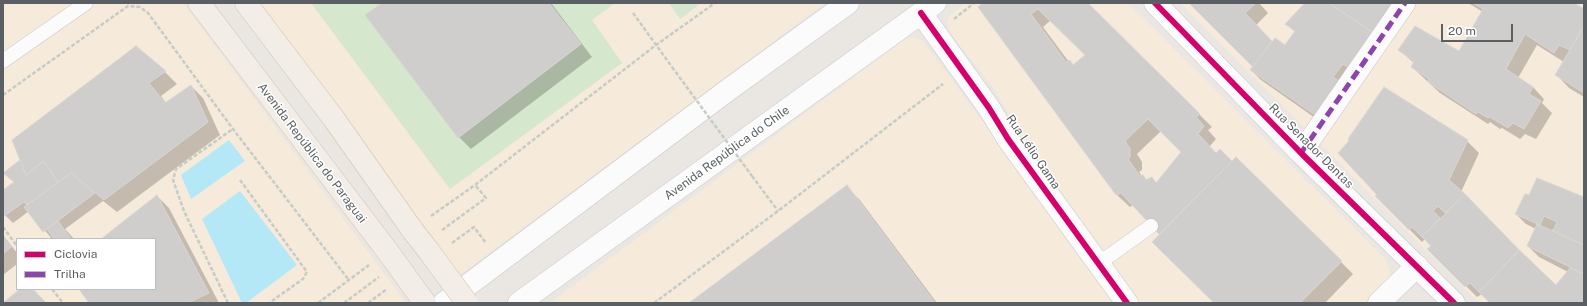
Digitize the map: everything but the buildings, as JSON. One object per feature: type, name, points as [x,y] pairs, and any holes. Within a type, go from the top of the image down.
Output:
[{"type":"main road","name":"Avenida República do Paraguai","points":[[199,3],[425,303]]},
{"type":"main road","points":[[246,3],[334,119],[420,225],[428,250],[467,303]]},
{"type":"main road","points":[[444,303],[728,90],[848,3]]},
{"type":"main road","name":"Rua Senador Dantas","points":[[1155,3],[1301,153],[1454,303]]},
{"type":"main road","name":"Rua Lélio Gama","points":[[928,8],[963,70],[994,114],[1008,139],[1127,303]]},
{"type":"main road","name":"Avenida República do Chile","points":[[519,303],[928,8]]},
{"type":"main road","points":[[1379,303],[1417,266]]},
{"type":"street","points":[[1301,153],[1405,3]]},
{"type":"lane","points":[[3,61],[86,3]]},
{"type":"lane","points":[[1098,264],[1151,226]]},
{"type":"path","points":[[420,225],[475,185],[656,45],[715,3]]},
{"type":"path","points":[[953,20],[974,3]]},
{"type":"path","points":[[3,95],[128,6],[140,7],[148,13],[233,129],[348,280]]},
{"type":"path","points":[[633,14],[778,211]]},
{"type":"path","points":[[654,303],[963,70]]},
{"type":"path","points":[[228,303],[184,211],[173,180],[176,169],[233,129]]},
{"type":"path","points":[[240,180],[307,272],[303,279],[269,303]]},
{"type":"path","points":[[441,231],[486,198],[475,185]]},
{"type":"path","points":[[3,227],[16,245]]},
{"type":"path","points":[[451,244],[474,227]]},
{"type":"path","points":[[344,303],[382,275]]},
{"type":"path","points":[[368,303],[390,287]]},
{"type":"path","points":[[53,290],[63,303]]},
{"type":"shaded area","points":[[3,3],[183,3],[406,303],[3,303]]},
{"type":"shaded area","points":[[253,3],[825,3],[457,277]]},
{"type":"shaded area","points":[[966,3],[1128,3],[1386,260],[1390,275],[1387,283],[1367,303],[1136,303],[1014,130],[1008,112],[991,85],[949,31],[947,21],[949,16]]},
{"type":"shaded area","points":[[1180,3],[1584,3],[1584,303],[1479,303]]},
{"type":"shaded area","points":[[912,37],[923,41],[1117,303],[550,303],[905,39]]},
{"type":"green space","points":[[311,3],[615,3],[592,20],[622,63],[450,189]]},
{"type":"green space","points":[[669,3],[701,3],[680,19]]},
{"type":"water","points":[[229,140],[245,161],[191,199],[181,175]]},
{"type":"water","points":[[240,191],[297,265],[246,303],[242,303],[202,219]]},
{"type":"marked path","points":[[1301,153],[1405,3]]},
{"type":"cycle path","points":[[1155,3],[1301,153],[1454,303]]},
{"type":"cycle path","points":[[921,13],[989,108],[1008,139],[1127,303]]}]
